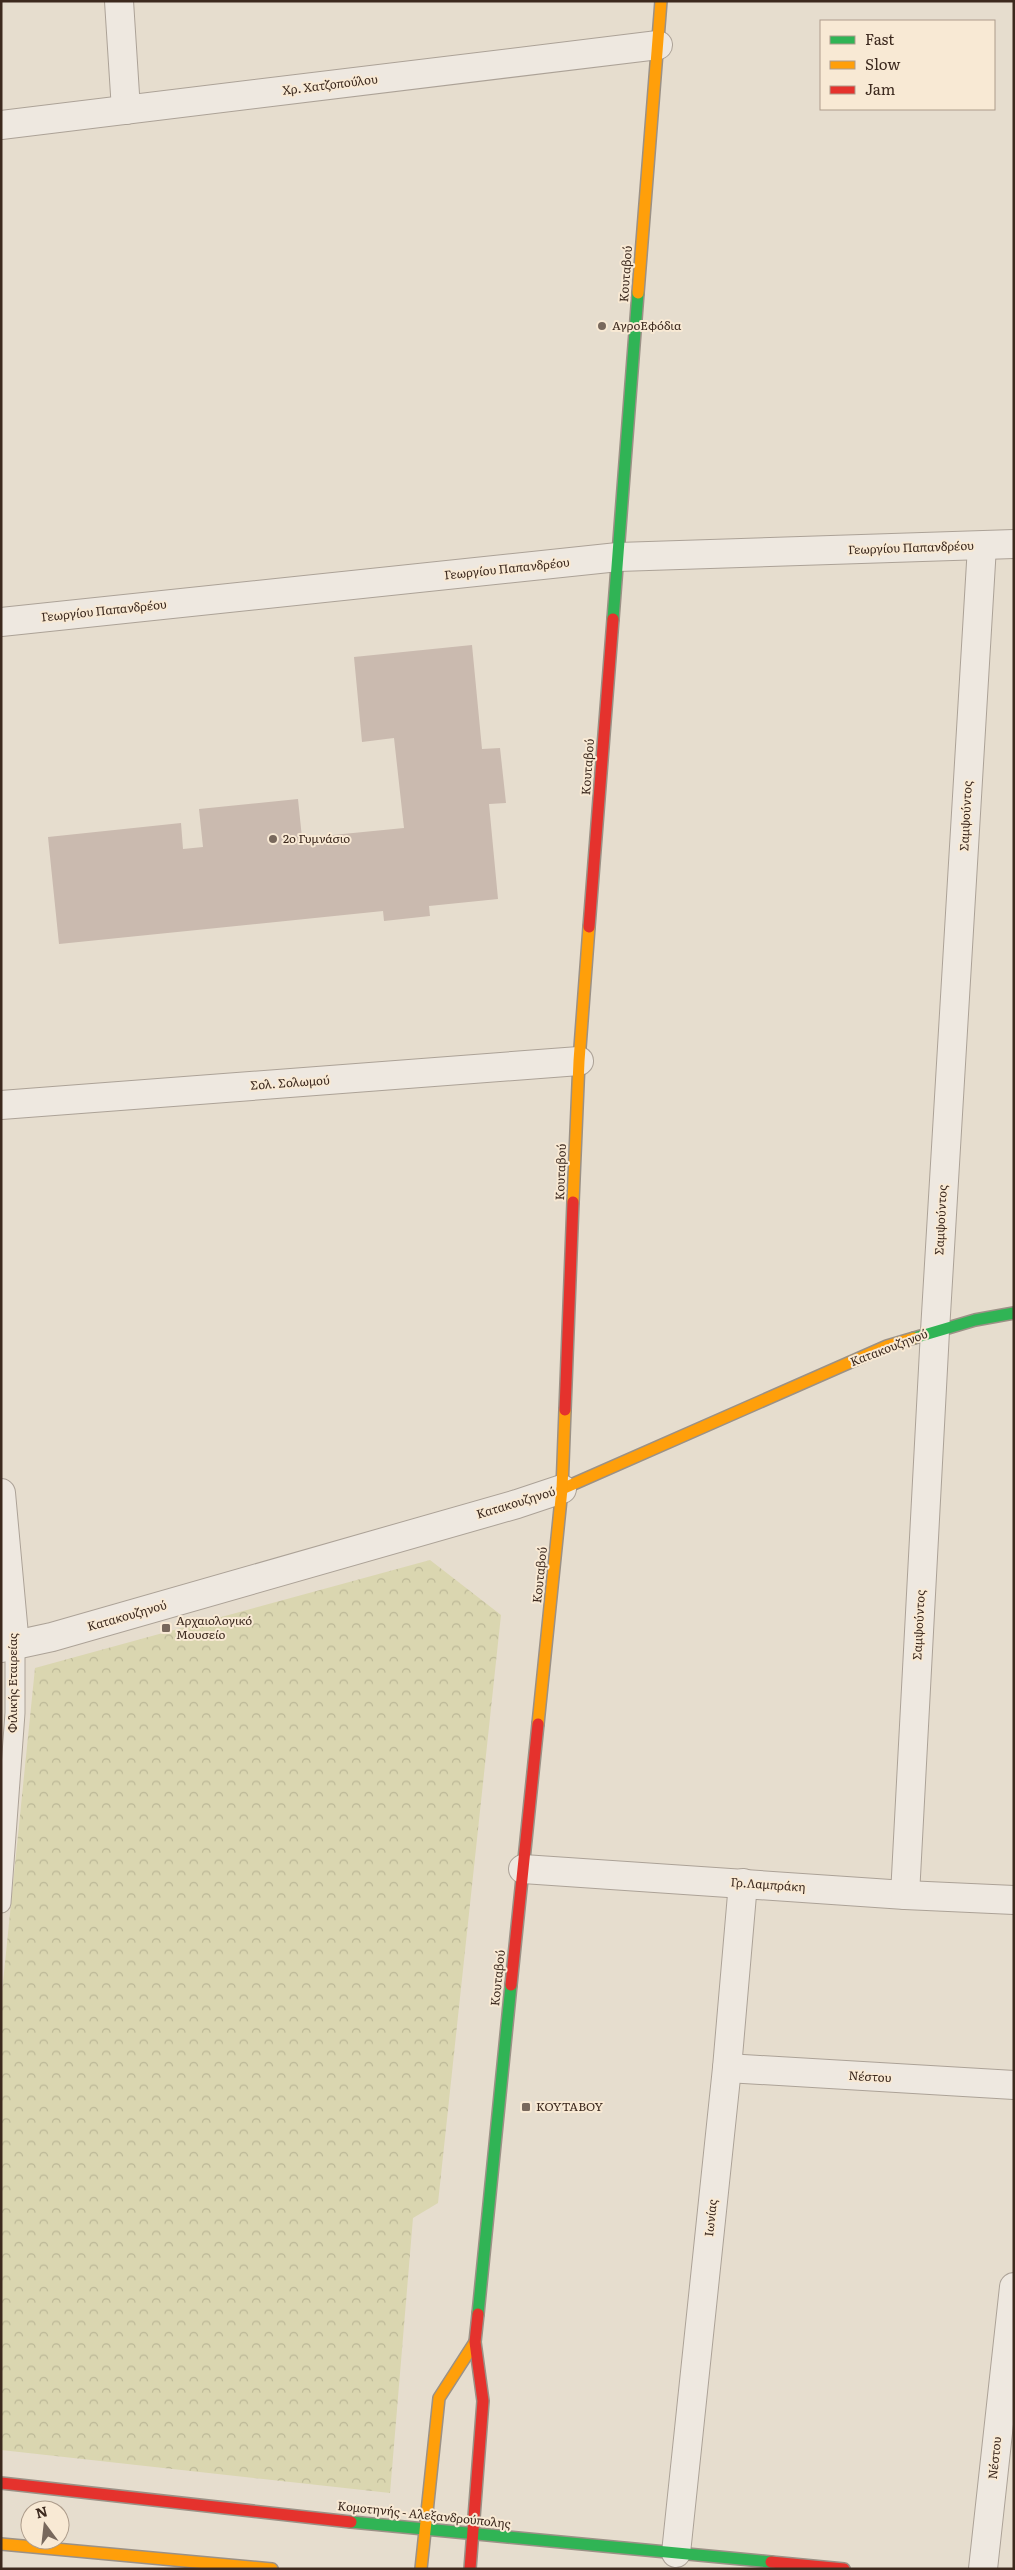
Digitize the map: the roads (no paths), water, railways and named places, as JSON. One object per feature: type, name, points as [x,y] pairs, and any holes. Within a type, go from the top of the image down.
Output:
[{"type":"street","points":[[120,1],[126,110]]},
{"type":"street","name":"Κουταβού","points":[[475,2342],[562,1489],[579,1061],[661,1]]},
{"type":"street","name":"Χρ. Χατζοπούλου","points":[[1,125],[658,45]]},
{"type":"street","name":"Γεωργίου Παπανδρέου","points":[[1,622],[618,557],[1014,544]]},
{"type":"street","name":"Σαμψούντος","points":[[905,1895],[935,1331],[982,546]]},
{"type":"street","name":"Σολ. Σολωμού","points":[[1,1105],[579,1061]]},
{"type":"street","name":"Κατακουζηνού","points":[[8,1647],[517,1504],[562,1489],[887,1346],[935,1331],[1014,1313]]},
{"type":"street","name":"Φιλικής Εταιρείας","points":[[1,1493],[8,1647]]},
{"type":"street","name":"Γρ.Λαμπράκη","points":[[523,1869],[905,1895],[1014,1900]]},
{"type":"street","name":"Ιωνίας","points":[[676,2553],[727,2068],[743,1883]]},
{"type":"street","name":"Νέστου","points":[[727,2068],[1014,2085]]},
{"type":"street","name":"Νέστου","points":[[983,2569],[1014,2287]]},
{"type":"street","points":[[421,2569],[439,2398],[475,2342]]},
{"type":"street","points":[[470,2569],[484,2401],[475,2342]]},
{"type":"street","name":"Κομοτηνής - Αλεξανδρούπολης","points":[[1,2483],[425,2530],[844,2569]]},
{"type":"street","points":[[1,2544],[272,2569]]},
{"type":"lane","name":"Φιλικής Εταιρείας","points":[[1,1903],[15,1713],[8,1647]]},
{"type":"place","name":"ΑγροΕφόδια","points":[[602,326]]},
{"type":"place","name":"2ο Γυμνάσιο","points":[[273,839]]},
{"type":"place","name":"Αρχαιολογικό Μουσείο","points":[[166,1628]]},
{"type":"place","name":"ΚΟΥΤΑΒΟΥ","points":[[526,2107]]}]
